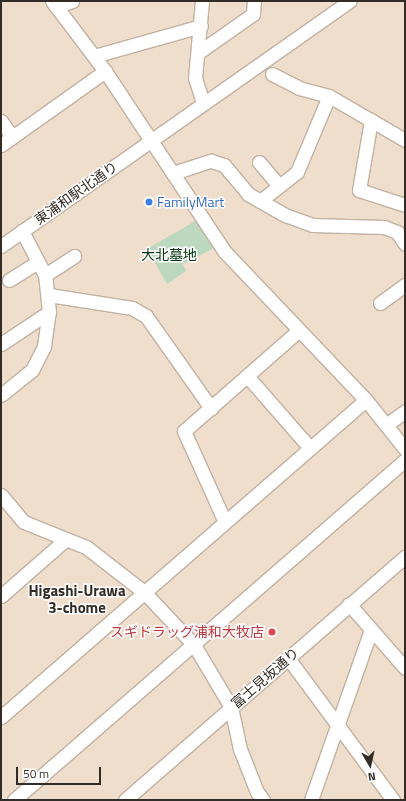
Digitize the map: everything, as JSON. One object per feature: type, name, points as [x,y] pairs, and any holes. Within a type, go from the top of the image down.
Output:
[{"type":"street","points":[[54,3],[72,1]]},
{"type":"street","points":[[202,1],[199,52],[195,78],[203,103]]},
{"type":"street","points":[[199,52],[253,14],[254,1]]},
{"type":"street","name":"東浦和駅北通り","points":[[1,246],[349,1]]},
{"type":"street","points":[[54,3],[94,56],[225,252],[366,400],[405,450]]},
{"type":"street","points":[[94,56],[201,26]]},
{"type":"street","points":[[1,145],[104,71]]},
{"type":"street","points":[[272,74],[299,88],[330,96],[405,140]]},
{"type":"street","points":[[260,201],[297,172],[330,96]]},
{"type":"street","points":[[371,120],[359,190],[405,205]]},
{"type":"street","points":[[1,121],[12,137]]},
{"type":"street","points":[[173,173],[211,161],[224,165],[248,194],[285,215],[312,226],[384,227],[397,232],[405,244]]},
{"type":"street","points":[[259,162],[279,186]]},
{"type":"street","points":[[1,395],[32,370],[44,346],[49,312],[49,295],[45,275],[22,231]]},
{"type":"street","points":[[45,275],[74,256]]},
{"type":"street","points":[[9,280],[38,262]]},
{"type":"street","points":[[380,303],[405,284]]},
{"type":"street","points":[[49,295],[132,308],[146,316],[211,408]]},
{"type":"street","points":[[1,344],[49,312]]},
{"type":"street","points":[[225,522],[184,431],[248,377],[299,330]]},
{"type":"street","points":[[248,377],[310,448]]},
{"type":"street","points":[[1,717],[366,400]]},
{"type":"street","points":[[386,425],[405,411]]},
{"type":"street","points":[[14,800],[405,460]]},
{"type":"street","points":[[1,495],[24,522],[86,547],[144,592],[194,644],[231,707],[240,749],[256,797]]},
{"type":"street","points":[[1,596],[66,539]]},
{"type":"street","name":"富士見坂通り","points":[[126,800],[349,604],[405,557]]},
{"type":"street","points":[[349,604],[405,668]]},
{"type":"street","points":[[311,800],[371,630]]},
{"type":"street","points":[[288,658],[393,800]]},
{"type":"green space","name":"大北墓地","points":[[197,220],[216,247],[183,264],[186,271],[167,284],[147,249]]},
{"type":"place","name":"FamilyMart","points":[[149,202]]},
{"type":"place","name":"スギドラッグ浦和大牧店","points":[[272,632]]},
{"type":"district","name":"Higashi-Urawa 3-chome","points":[[77,598]]}]
